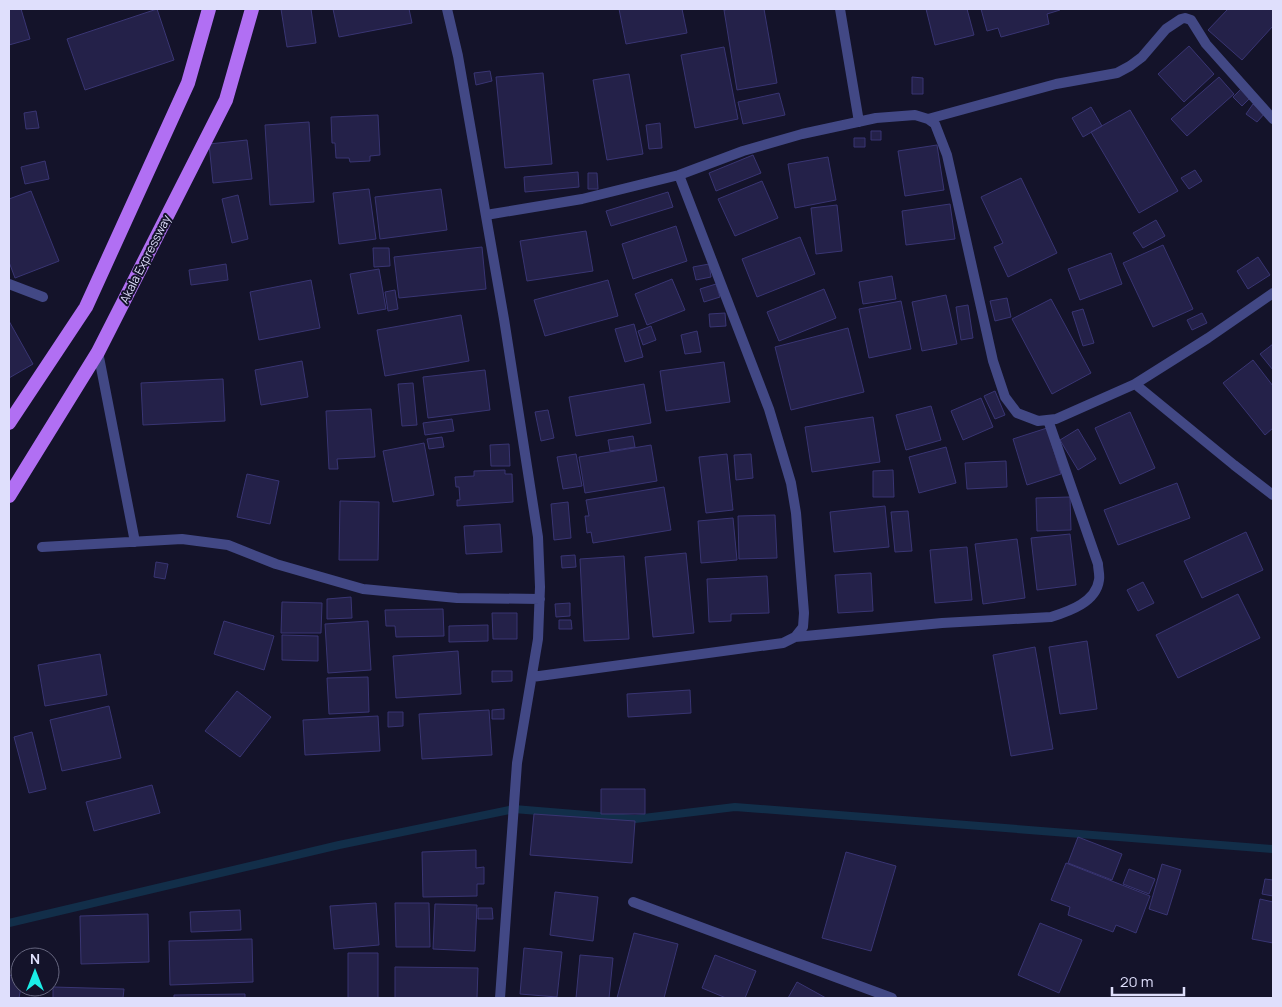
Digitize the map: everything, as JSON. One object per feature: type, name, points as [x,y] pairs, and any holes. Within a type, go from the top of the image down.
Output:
[{"type":"main road","points":[[9,423],[86,308],[188,84],[210,9]]},
{"type":"main road","name":"Akala Expressway","points":[[9,496],[98,352],[226,100],[252,9]]},
{"type":"street","points":[[446,9],[458,56],[486,215],[538,538],[540,599],[538,639],[517,763],[500,998]]},
{"type":"street","points":[[840,9],[858,122]]},
{"type":"street","points":[[928,120],[1056,84],[1117,73],[1142,57],[1166,29],[1185,18],[1191,20],[1206,44],[1273,119]]},
{"type":"street","points":[[486,215],[582,199],[679,175],[743,151],[802,134],[898,115],[915,115],[935,124],[947,155],[992,361],[1005,397],[1017,413],[1038,422],[1056,419],[1135,384],[1208,338],[1273,293]]},
{"type":"street","points":[[679,175],[769,408],[791,483],[796,513],[804,613],[803,627],[795,637]]},
{"type":"street","points":[[9,284],[43,297]]},
{"type":"street","points":[[98,352],[135,542]]},
{"type":"street","points":[[1135,384],[1273,495]]},
{"type":"street","points":[[532,677],[783,643],[795,637],[942,623],[1051,617],[1066,612],[1082,604],[1094,594],[1100,580],[1098,564],[1048,420]]},
{"type":"street","points":[[42,547],[182,539],[228,545],[276,564],[363,589],[457,598],[540,599]]},
{"type":"street","points":[[633,902],[892,998]]},
{"type":"building","points":[[9,9],[21,9],[30,39],[9,45]]},
{"type":"building","points":[[157,9],[174,60],[85,90],[67,39]]},
{"type":"building","points":[[281,9],[311,9],[316,43],[287,47]]},
{"type":"building","points":[[333,9],[409,9],[412,23],[339,37]]},
{"type":"building","points":[[619,9],[682,9],[687,33],[626,44]]},
{"type":"building","points":[[764,9],[777,83],[737,90],[724,10]]},
{"type":"building","points":[[926,9],[967,9],[974,35],[935,45]]},
{"type":"building","points":[[981,9],[1060,10],[1047,14],[1049,24],[1001,37],[998,28],[987,31]]},
{"type":"building","points":[[1228,9],[1273,9],[1273,26],[1242,60],[1208,30]]},
{"type":"building","points":[[1189,46],[1214,74],[1184,102],[1158,74]]},
{"type":"building","points":[[724,47],[738,119],[695,128],[681,55]]},
{"type":"building","points":[[490,71],[492,81],[476,85],[474,73]]},
{"type":"building","points":[[543,73],[552,164],[505,168],[496,77]]},
{"type":"building","points":[[629,74],[643,154],[607,160],[593,80]]},
{"type":"building","points":[[912,77],[923,78],[923,94],[912,94]]},
{"type":"building","points":[[1219,77],[1234,94],[1187,136],[1171,119]]},
{"type":"building","points":[[1241,89],[1250,98],[1242,106],[1233,97]]},
{"type":"building","points":[[779,93],[785,115],[743,124],[738,102]]},
{"type":"building","points":[[1253,104],[1265,113],[1257,122],[1246,114]]},
{"type":"building","points":[[1091,107],[1102,126],[1083,137],[1072,118]]},
{"type":"building","points":[[1130,110],[1178,191],[1139,213],[1091,132]]},
{"type":"building","points":[[36,111],[39,128],[26,129],[24,113]]},
{"type":"building","points":[[378,115],[380,155],[370,156],[370,161],[350,162],[349,158],[336,158],[335,143],[332,143],[331,117]]},
{"type":"building","points":[[309,122],[314,202],[270,205],[265,125]]},
{"type":"building","points":[[660,123],[662,148],[649,149],[646,125]]},
{"type":"building","points":[[871,131],[881,131],[881,140],[871,140]]},
{"type":"building","points":[[854,138],[865,138],[865,147],[854,147]]},
{"type":"building","points":[[247,140],[252,179],[213,183],[209,144]]},
{"type":"building","points":[[937,145],[944,190],[905,196],[898,151]]},
{"type":"building","points":[[753,155],[761,173],[716,191],[709,173]]},
{"type":"building","points":[[828,157],[836,200],[795,208],[788,164]]},
{"type":"building","points":[[45,161],[49,179],[25,184],[21,167]]},
{"type":"building","points":[[1195,170],[1202,181],[1189,189],[1181,178]]},
{"type":"building","points":[[578,172],[579,187],[525,192],[524,177]]},
{"type":"building","points":[[588,173],[597,173],[598,189],[588,189]]},
{"type":"building","points":[[1021,178],[1057,253],[1008,277],[994,247],[1003,243],[981,197]]},
{"type":"building","points":[[762,181],[778,218],[735,236],[718,199]]},
{"type":"building","points":[[369,189],[376,239],[339,244],[333,193]]},
{"type":"building","points":[[441,189],[447,230],[380,239],[375,197]]},
{"type":"building","points":[[31,191],[59,261],[15,278],[9,262],[9,199]]},
{"type":"building","points":[[668,192],[673,207],[611,226],[606,211]]},
{"type":"building","points":[[238,195],[248,239],[232,243],[222,199]]},
{"type":"building","points":[[950,204],[955,239],[906,245],[902,211]]},
{"type":"building","points":[[837,205],[842,251],[816,254],[811,208]]},
{"type":"building","points":[[1156,220],[1165,236],[1143,248],[1133,233]]},
{"type":"building","points":[[676,226],[687,261],[633,279],[622,244]]},
{"type":"building","points":[[586,231],[593,271],[527,281],[520,241]]},
{"type":"building","points":[[800,237],[815,274],[757,297],[742,259]]},
{"type":"building","points":[[1163,245],[1193,309],[1153,327],[1123,263]]},
{"type":"building","points":[[482,247],[486,289],[399,298],[394,257]]},
{"type":"building","points":[[373,248],[389,248],[390,266],[374,267]]},
{"type":"building","points":[[1111,253],[1122,284],[1080,300],[1068,269]]},
{"type":"building","points":[[1258,257],[1270,275],[1248,289],[1237,271]]},
{"type":"building","points":[[226,264],[228,280],[191,285],[189,270]]},
{"type":"building","points":[[709,264],[711,277],[696,280],[693,267]]},
{"type":"building","points":[[379,269],[386,309],[358,314],[350,274]]},
{"type":"building","points":[[892,276],[896,299],[863,304],[859,282]]},
{"type":"building","points":[[672,279],[685,310],[647,325],[635,294]]},
{"type":"building","points":[[311,280],[320,328],[259,340],[250,292]]},
{"type":"building","points":[[608,280],[618,316],[545,336],[534,300]]},
{"type":"building","points":[[716,284],[720,297],[704,302],[700,289]]},
{"type":"building","points":[[824,289],[836,318],[779,341],[767,312]]},
{"type":"building","points":[[395,290],[398,309],[388,311],[385,292]]},
{"type":"building","points":[[946,295],[957,344],[922,351],[912,302]]},
{"type":"building","points":[[1007,298],[1011,317],[995,321],[990,301]]},
{"type":"building","points":[[1051,299],[1091,373],[1052,394],[1012,319]]},
{"type":"building","points":[[901,301],[911,349],[869,358],[859,309]]},
{"type":"building","points":[[968,305],[973,338],[961,340],[956,307]]},
{"type":"building","points":[[1083,309],[1094,343],[1083,346],[1072,312]]},
{"type":"building","points":[[725,313],[726,326],[710,327],[709,314]]},
{"type":"building","points":[[1202,313],[1207,323],[1192,330],[1187,320]]},
{"type":"building","points":[[461,315],[469,361],[385,376],[377,330]]},
{"type":"building","points":[[9,321],[33,364],[9,378]]},
{"type":"building","points":[[634,324],[643,357],[625,362],[615,329]]},
{"type":"building","points":[[651,326],[656,340],[643,345],[638,331]]},
{"type":"building","points":[[848,328],[864,392],[791,410],[775,347]]},
{"type":"building","points":[[697,331],[701,352],[685,354],[681,335]]},
{"type":"building","points":[[1273,344],[1273,370],[1260,354]]},
{"type":"building","points":[[1253,360],[1273,386],[1273,428],[1265,435],[1223,383]]},
{"type":"building","points":[[302,361],[308,397],[261,405],[255,370]]},
{"type":"building","points":[[724,362],[730,402],[666,411],[660,371]]},
{"type":"building","points":[[485,370],[490,410],[428,418],[423,377]]},
{"type":"building","points":[[223,379],[225,421],[143,425],[141,383]]},
{"type":"building","points":[[413,383],[417,425],[402,426],[398,384]]},
{"type":"building","points":[[644,384],[651,423],[576,436],[569,397]]},
{"type":"building","points":[[995,391],[1005,415],[995,419],[984,396]]},
{"type":"building","points":[[981,398],[993,427],[963,440],[951,411]]},
{"type":"building","points":[[931,406],[941,440],[906,450],[896,415]]},
{"type":"building","points":[[371,409],[375,457],[337,459],[338,469],[329,469],[326,411]]},
{"type":"building","points":[[548,410],[554,438],[541,441],[535,412]]},
{"type":"building","points":[[1130,412],[1155,468],[1120,484],[1095,428]]},
{"type":"building","points":[[873,417],[880,462],[812,472],[805,427]]},
{"type":"building","points":[[452,419],[454,431],[425,435],[423,423]]},
{"type":"building","points":[[1047,428],[1061,474],[1027,485],[1013,439]]},
{"type":"building","points":[[1078,429],[1096,459],[1078,470],[1060,440]]},
{"type":"building","points":[[633,436],[635,447],[610,451],[608,440]]},
{"type":"building","points":[[442,437],[444,447],[429,449],[427,439]]},
{"type":"building","points":[[424,443],[434,495],[393,502],[383,451]]},
{"type":"building","points":[[509,444],[510,466],[491,466],[490,445]]},
{"type":"building","points":[[651,445],[657,481],[585,493],[579,457]]},
{"type":"building","points":[[946,447],[956,483],[919,493],[909,457]]},
{"type":"building","points":[[576,454],[582,486],[563,489],[557,457]]},
{"type":"building","points":[[727,454],[733,510],[706,513],[699,457]]},
{"type":"building","points":[[751,454],[753,478],[736,480],[734,455]]},
{"type":"building","points":[[1006,461],[1007,487],[967,489],[965,463]]},
{"type":"building","points":[[505,470],[505,474],[512,474],[513,502],[457,506],[457,500],[460,500],[459,487],[456,487],[455,477],[474,476],[474,471]]},
{"type":"building","points":[[893,470],[894,497],[873,497],[873,471]]},
{"type":"building","points":[[247,474],[279,481],[270,524],[237,517]]},
{"type":"building","points":[[1177,483],[1190,518],[1118,545],[1104,510]]},
{"type":"building","points":[[664,487],[671,530],[593,543],[591,532],[587,533],[585,516],[589,516],[586,500]]},
{"type":"building","points":[[1070,497],[1071,530],[1037,531],[1036,498]]},
{"type":"building","points":[[340,501],[379,502],[378,560],[339,560]]},
{"type":"building","points":[[568,502],[571,538],[554,540],[551,504]]},
{"type":"building","points":[[885,506],[889,547],[834,552],[830,512]]},
{"type":"building","points":[[908,511],[912,551],[895,552],[891,512]]},
{"type":"building","points":[[775,515],[777,558],[739,559],[738,516]]},
{"type":"building","points":[[733,518],[737,560],[701,563],[698,521]]},
{"type":"building","points":[[500,524],[502,552],[466,554],[464,526]]},
{"type":"building","points":[[1246,532],[1263,570],[1202,598],[1184,561]]},
{"type":"building","points":[[1070,534],[1076,585],[1037,590],[1031,538]]},
{"type":"building","points":[[1017,539],[1025,598],[983,604],[975,544]]},
{"type":"building","points":[[967,547],[972,600],[935,603],[930,550]]},
{"type":"building","points":[[686,553],[694,633],[653,637],[645,557]]},
{"type":"building","points":[[575,555],[576,567],[562,568],[561,556]]},
{"type":"building","points":[[624,556],[629,639],[584,641],[580,559]]},
{"type":"building","points":[[156,562],[168,564],[165,579],[154,577]]},
{"type":"building","points":[[871,573],[873,611],[838,613],[835,575]]},
{"type":"building","points":[[767,576],[769,613],[731,614],[731,621],[709,622],[707,579]]},
{"type":"building","points":[[1143,582],[1154,603],[1138,611],[1127,590]]},
{"type":"building","points":[[1238,594],[1260,638],[1178,678],[1156,635]]},
{"type":"building","points":[[351,597],[352,618],[327,619],[327,599]]},
{"type":"building","points":[[282,602],[322,603],[321,633],[281,633]]},
{"type":"building","points":[[570,603],[570,616],[556,617],[555,604]]},
{"type":"building","points":[[443,609],[444,636],[396,637],[395,626],[386,626],[385,610]]},
{"type":"building","points":[[492,613],[517,613],[517,639],[493,639]]},
{"type":"building","points":[[559,620],[571,620],[572,629],[559,629]]},
{"type":"building","points":[[224,621],[274,636],[264,670],[214,654]]},
{"type":"building","points":[[368,621],[371,670],[328,673],[325,624]]},
{"type":"building","points":[[488,625],[488,641],[449,642],[449,626]]},
{"type":"building","points":[[282,635],[318,636],[318,661],[282,660]]},
{"type":"building","points":[[1087,641],[1097,709],[1060,714],[1049,647]]},
{"type":"building","points":[[1035,647],[1053,749],[1011,756],[993,655]]},
{"type":"building","points":[[458,651],[461,694],[396,698],[393,656]]},
{"type":"building","points":[[100,654],[107,695],[45,706],[38,665]]},
{"type":"building","points":[[492,671],[512,671],[512,681],[492,682]]},
{"type":"building","points":[[368,677],[369,712],[329,714],[327,678]]},
{"type":"building","points":[[690,690],[691,713],[628,717],[627,694]]},
{"type":"building","points":[[237,691],[271,717],[240,757],[205,731]]},
{"type":"building","points":[[109,706],[121,758],[62,771],[50,720]]},
{"type":"building","points":[[504,709],[504,719],[492,719],[492,710]]},
{"type":"building","points":[[489,710],[492,755],[422,759],[419,714]]},
{"type":"building","points":[[388,712],[403,712],[403,726],[388,727]]},
{"type":"building","points":[[378,716],[380,751],[305,755],[303,720]]},
{"type":"building","points":[[32,732],[46,789],[29,793],[14,737]]},
{"type":"building","points":[[152,785],[160,813],[94,831],[86,802]]},
{"type":"building","points":[[601,789],[645,789],[645,814],[601,814]]},
{"type":"building","points":[[534,814],[635,821],[632,863],[530,855]]},
{"type":"building","points":[[1078,837],[1122,854],[1112,880],[1068,863]]},
{"type":"building","points":[[476,850],[476,868],[484,867],[484,884],[477,884],[477,896],[423,897],[422,852]]},
{"type":"building","points":[[846,852],[896,866],[871,951],[822,938]]},
{"type":"building","points":[[1066,863],[1150,896],[1136,933],[1116,925],[1113,932],[1068,915],[1070,907],[1051,900]]},
{"type":"building","points":[[1162,864],[1181,870],[1167,915],[1149,909]]},
{"type":"building","points":[[1129,869],[1155,879],[1149,894],[1123,884]]},
{"type":"building","points":[[1265,879],[1273,880],[1273,896],[1262,894]]},
{"type":"building","points":[[555,892],[598,897],[593,941],[550,935]]},
{"type":"building","points":[[1260,899],[1273,902],[1273,943],[1252,939]]},
{"type":"building","points":[[376,903],[379,945],[334,949],[330,906]]},
{"type":"building","points":[[395,903],[429,903],[430,947],[396,947]]},
{"type":"building","points":[[435,904],[477,905],[475,951],[433,949]]},
{"type":"building","points":[[478,908],[492,908],[493,919],[478,919]]},
{"type":"building","points":[[240,910],[241,930],[191,932],[190,912]]},
{"type":"building","points":[[148,914],[149,962],[81,964],[80,916]]},
{"type":"building","points":[[1040,923],[1082,940],[1059,993],[1018,975]]},
{"type":"building","points":[[634,933],[678,944],[664,998],[617,998]]},
{"type":"building","points":[[252,939],[253,982],[170,985],[169,941]]},
{"type":"building","points":[[524,948],[562,952],[557,997],[520,994]]},
{"type":"building","points":[[348,953],[378,953],[378,998],[348,998]]},
{"type":"building","points":[[580,955],[613,958],[609,998],[576,998]]},
{"type":"building","points":[[715,955],[756,971],[745,998],[726,998],[702,988]]},
{"type":"building","points":[[395,967],[478,968],[477,998],[395,998]]},
{"type":"building","points":[[9,975],[10,997],[19,997],[9,998]]},
{"type":"building","points":[[797,982],[826,998],[788,998]]},
{"type":"building","points":[[60,987],[124,989],[123,998],[53,998],[60,997]]},
{"type":"building","points":[[245,994],[245,998],[174,998],[174,995]]},
{"type":"waterway","points":[[9,923],[339,845],[514,809],[635,819],[735,807],[1273,849]]}]
